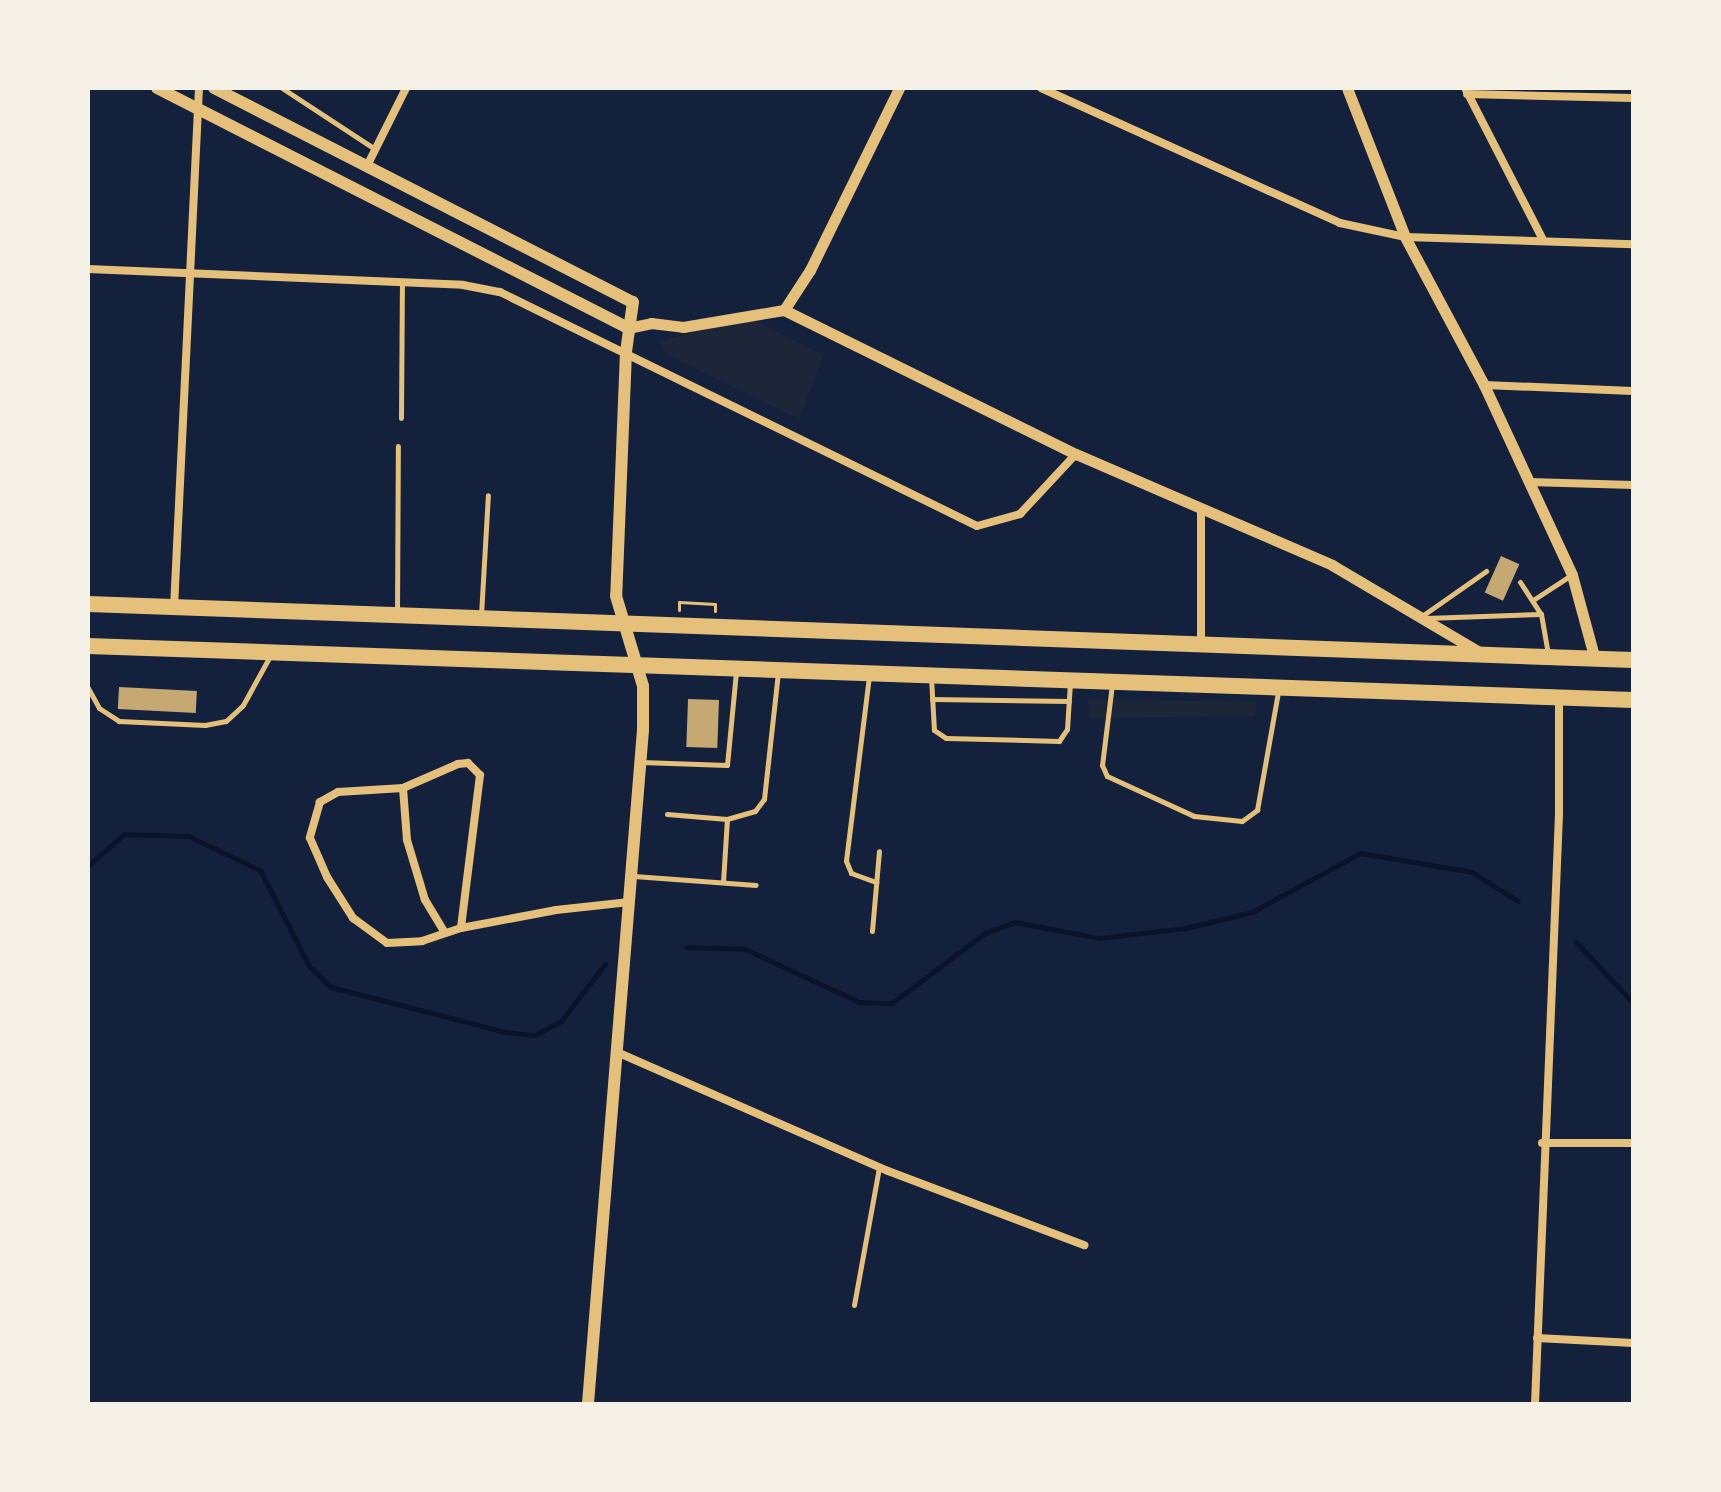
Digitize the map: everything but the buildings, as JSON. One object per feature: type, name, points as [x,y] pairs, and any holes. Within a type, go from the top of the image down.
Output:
[{"type":"highway","points":[[88,604],[397,619],[1201,641],[1633,660]]},
{"type":"highway","points":[[88,646],[639,668],[1633,700]]},
{"type":"main road","points":[[157,88],[628,328]]},
{"type":"main road","points":[[214,88],[633,302],[626,352],[616,596],[622,624],[639,668],[644,700],[619,1053],[588,1404]]},
{"type":"street","points":[[174,609],[199,88]]},
{"type":"street","points":[[367,166],[406,88]]},
{"type":"street","points":[[784,310],[810,270],[899,88]]},
{"type":"street","points":[[1041,88],[1307,211],[1405,237],[1542,238],[1633,244]]},
{"type":"street","points":[[1347,88],[1405,237],[1484,385],[1572,575],[1594,656]]},
{"type":"street","points":[[1622,88],[1629,98]]},
{"type":"street","points":[[1542,238],[1466,91],[1629,98]]},
{"type":"street","points":[[88,269],[188,276],[402,283],[500,292],[977,526],[1020,514],[1076,454]]},
{"type":"street","points":[[633,302],[651,323]]},
{"type":"street","points":[[628,328],[651,323],[683,327],[784,310],[1076,454],[1201,511],[1332,565],[1482,653]]},
{"type":"street","points":[[1484,385],[1633,391]]},
{"type":"street","points":[[1529,482],[1633,485]]},
{"type":"street","points":[[1201,511],[1201,641]]},
{"type":"street","points":[[1535,1404],[1542,1143],[1559,813],[1559,697]]},
{"type":"street","points":[[461,928],[480,775],[468,763],[458,764],[403,788],[338,792],[320,802],[310,838],[327,877],[353,918],[387,943],[422,941],[461,928],[630,902]]},
{"type":"street","points":[[403,788],[407,840],[425,900],[445,933]]},
{"type":"street","points":[[619,1053],[879,1167],[1084,1245]]},
{"type":"street","points":[[1542,1143],[1633,1143]]},
{"type":"street","points":[[1537,1338],[1633,1343]]},
{"type":"lane","points":[[282,88],[375,150]]},
{"type":"lane","points":[[401,418],[402,283]]},
{"type":"lane","points":[[397,619],[398,446]]},
{"type":"lane","points":[[481,620],[488,495]]},
{"type":"lane","points":[[1419,618],[1486,571]]},
{"type":"lane","points":[[1533,600],[1572,575]]},
{"type":"lane","points":[[1520,582],[1541,614],[1549,655]]},
{"type":"lane","points":[[1419,618],[1541,614]]},
{"type":"lane","points":[[88,688],[99,708],[119,721],[226,721],[243,705],[271,654]]},
{"type":"lane","points":[[640,761],[727,765],[736,671]]},
{"type":"lane","points":[[667,814],[727,819],[755,811],[764,799],[778,672]]},
{"type":"lane","points":[[870,675],[846,861],[851,873],[876,882]]},
{"type":"lane","points":[[931,676],[934,730],[941,737],[1053,741],[1066,734],[1071,682]]},
{"type":"lane","points":[[1112,684],[1102,765],[1107,776],[1194,816],[1242,821],[1257,810],[1278,690]]},
{"type":"lane","points":[[932,699],[1069,701]]},
{"type":"lane","points":[[723,882],[727,819]]},
{"type":"lane","points":[[872,931],[879,851]]},
{"type":"lane","points":[[631,875],[756,885]]},
{"type":"lane","points":[[854,1305],[879,1167]]},
{"type":"path","points":[[679,602],[715,604],[714,627]]},
{"type":"shaded area","points":[[744,316],[824,355],[799,419],[669,356],[658,342]]},
{"type":"shaded area","points":[[1088,699],[1257,702],[1255,716],[1089,718]]},
{"type":"waterway","points":[[88,866],[124,834],[188,836],[260,870],[309,966],[331,987],[505,1032],[535,1035],[561,1021],[605,964]]},
{"type":"waterway","points":[[687,947],[745,949],[859,1002],[892,1003],[985,933],[1015,922],[1099,938],[1186,928],[1252,912],[1360,853],[1472,872],[1518,901]]},
{"type":"waterway","points":[[1576,942],[1633,1003]]}]
